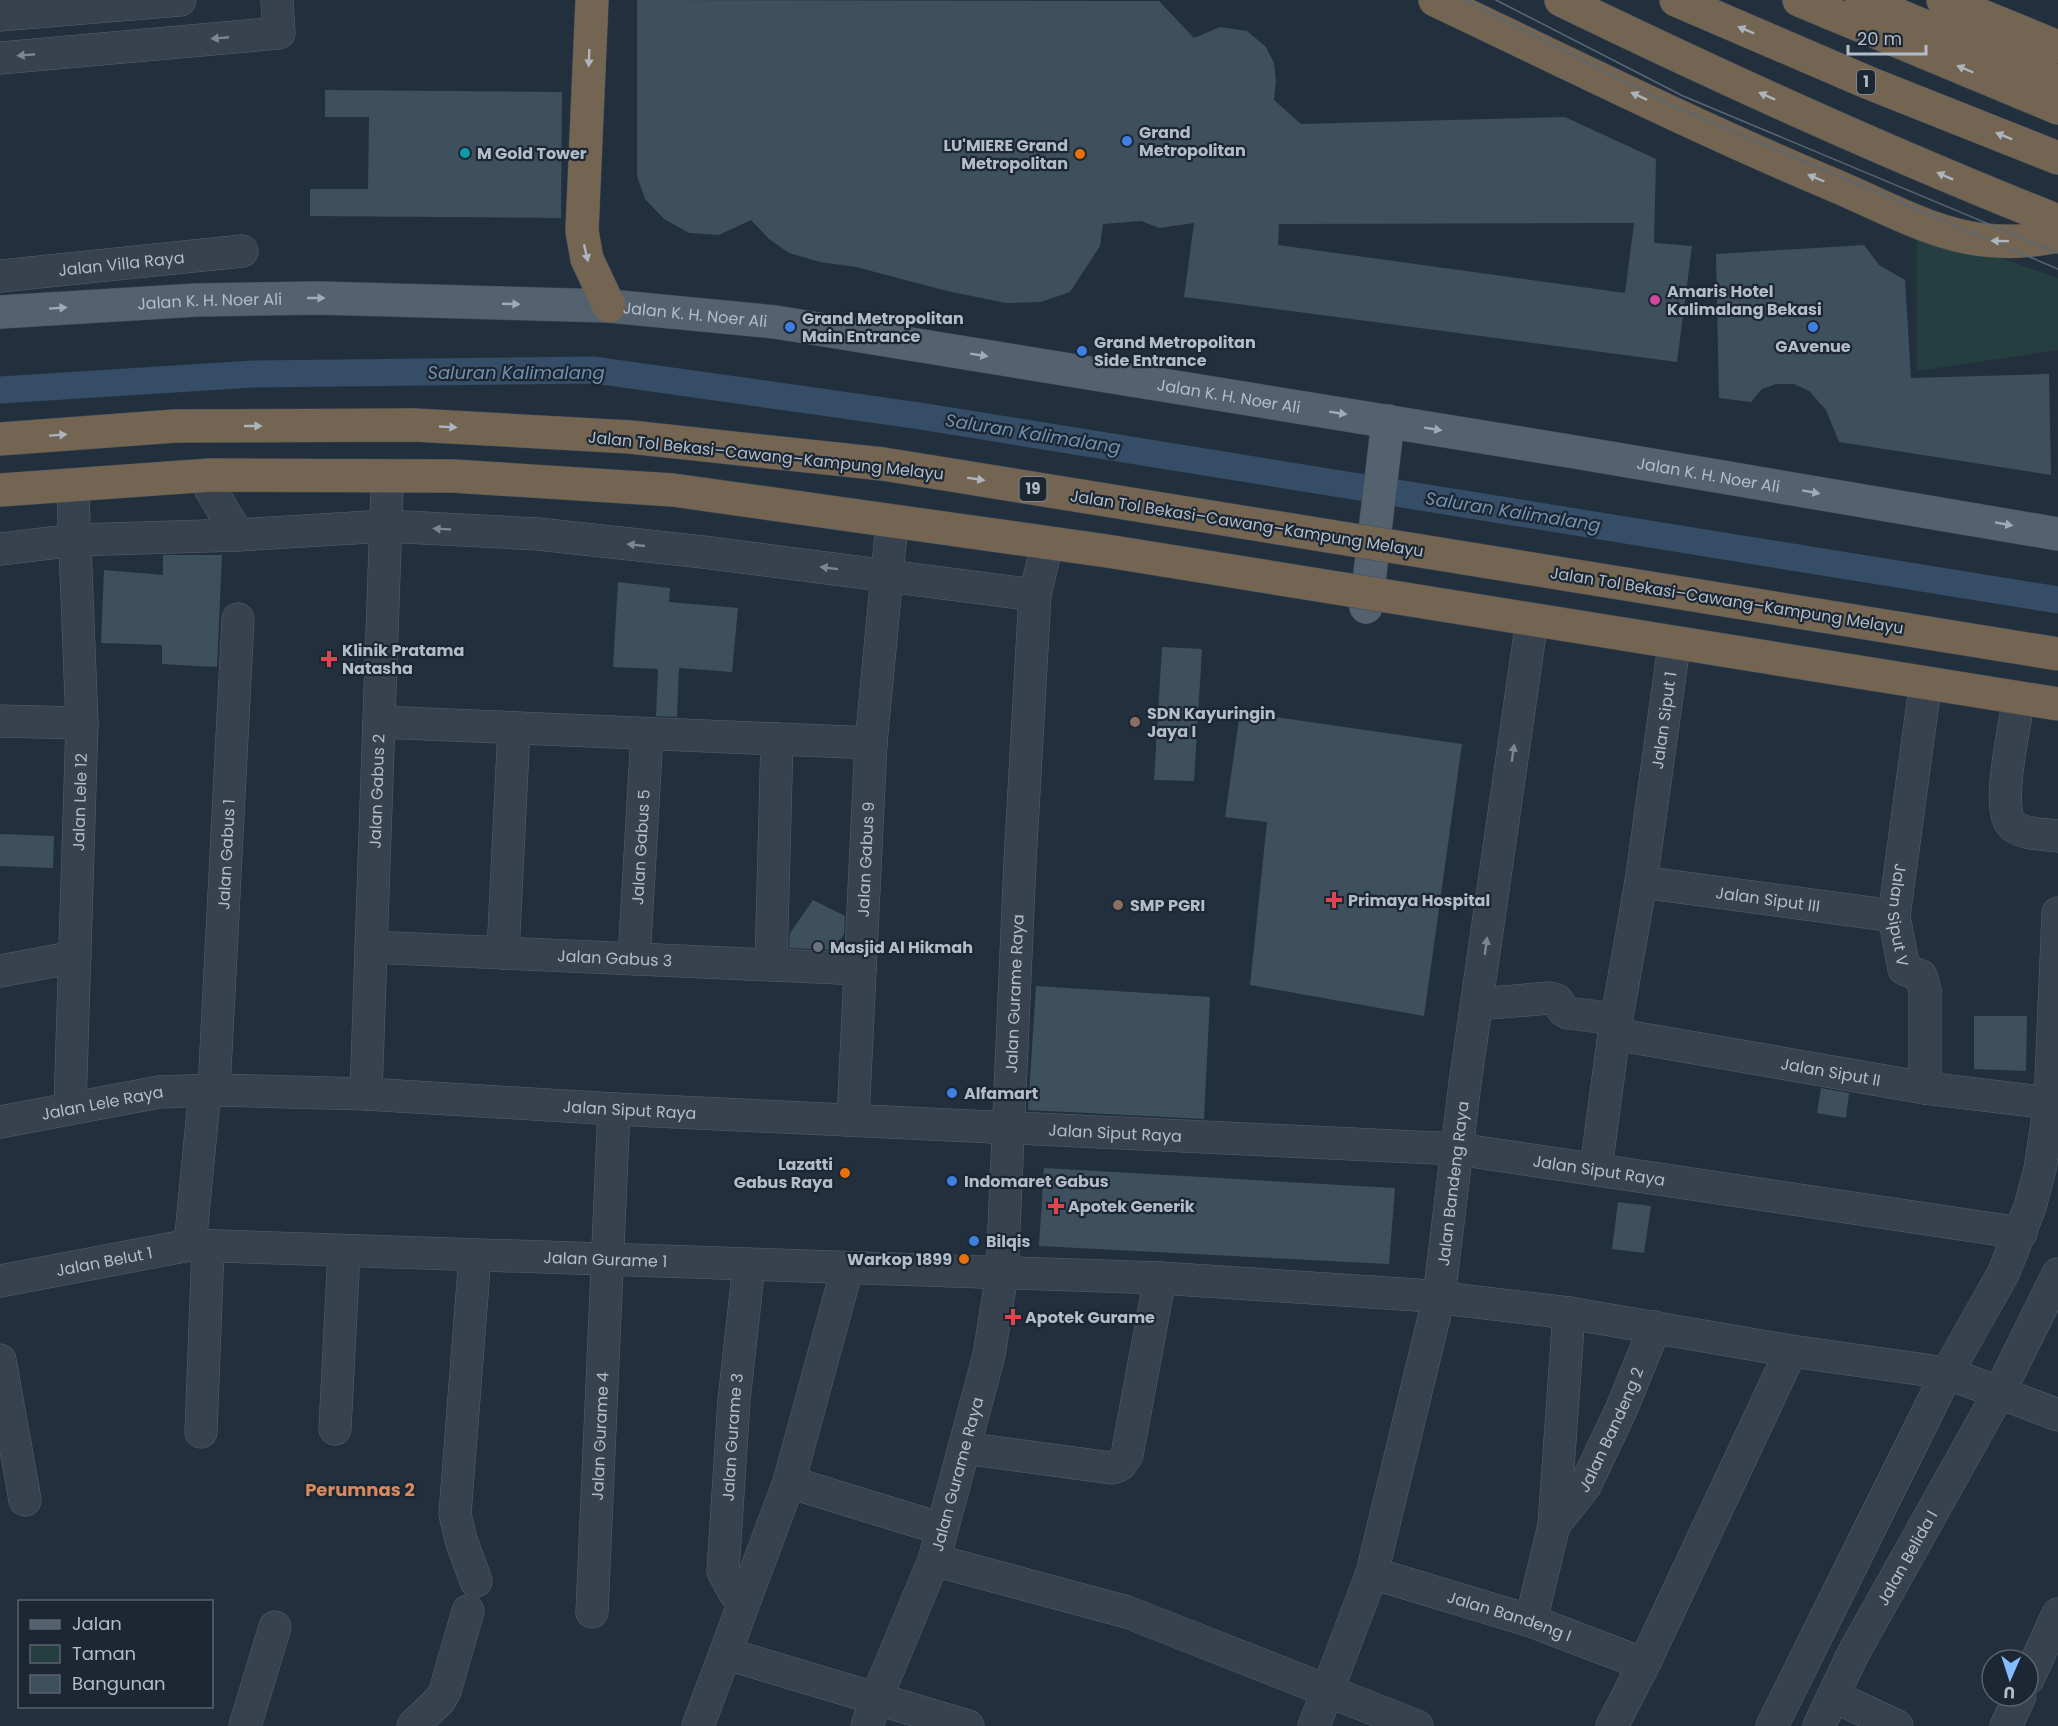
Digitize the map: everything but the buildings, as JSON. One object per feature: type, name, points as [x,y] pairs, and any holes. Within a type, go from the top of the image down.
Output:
[{"type":"highway","points":[[592,0],[582,231],[586,258],[609,306]]},
{"type":"highway","points":[[1435,0],[1791,167],[1906,216],[1985,240],[2024,241],[2058,236]]},
{"type":"highway","points":[[1560,0],[1661,48],[1951,178],[2058,221]]},
{"type":"highway","name":"1","points":[[1676,0],[1869,83],[2058,158]]},
{"type":"highway","points":[[1799,0],[2058,108]]},
{"type":"highway","points":[[1862,0],[2058,82]]},
{"type":"highway","points":[[1943,0],[2058,47]]},
{"type":"highway","name":"Jalan Tol Bekasi–Cawang–Kampung Melayu","points":[[0,439],[176,426],[402,425],[630,436],[882,464],[2058,654]]},
{"type":"highway","points":[[0,490],[211,476],[453,476],[673,490],[1119,553],[2058,704]]},
{"type":"main road","name":"Jalan K. H. Noer Ali","points":[[0,312],[197,300],[319,298],[609,306],[776,322],[1380,432],[2058,534]]},
{"type":"main road","points":[[1357,605],[1380,432]]},
{"type":"main road","points":[[0,504],[73,496],[211,490],[387,489],[564,495],[891,533],[1357,605],[1455,615],[2058,716]]},
{"type":"street","points":[[0,15],[60,4],[180,0]]},
{"type":"street","points":[[0,58],[279,33],[277,0]]},
{"type":"street","name":"Jalan Villa Raya","points":[[0,276],[242,251]]},
{"type":"street","name":"Jalan Gabus 2","points":[[366,1094],[387,489]]},
{"type":"street","points":[[211,490],[238,535]]},
{"type":"street","name":"Jalan Lele 12","points":[[70,1108],[82,723],[73,496]]},
{"type":"street","points":[[0,549],[75,540],[238,535],[386,526],[538,534],[888,575],[1035,595]]},
{"type":"street","name":"Jalan Gabus 9","points":[[852,1119],[871,743],[891,533]]},
{"type":"street","name":"Jalan Gurame Raya","points":[[871,1712],[934,1560],[989,1355],[1002,1274],[1035,595],[1044,557]]},
{"type":"street","name":"Jalan Gabus 1","points":[[201,1432],[199,1246],[238,619]]},
{"type":"street","name":"Jalan Bandeng Raya","points":[[1314,1726],[1325,1691],[1372,1573],[1439,1297],[1457,1149],[1531,627]]},
{"type":"street","name":"Jalan Siput 1","points":[[1596,1168],[1615,1027],[1641,882],[1673,653]]},
{"type":"street","name":"Jalan Siput V","points":[[1924,695],[1894,916],[1904,969],[1921,976],[1925,990],[1925,1088]]},
{"type":"street","points":[[2017,709],[2004,801],[2006,817],[2011,825],[2024,831],[2058,836]]},
{"type":"street","points":[[0,721],[82,723]]},
{"type":"street","points":[[380,722],[871,743]]},
{"type":"street","points":[[504,953],[514,728]]},
{"type":"street","name":"Jalan Gabus 5","points":[[634,959],[647,734]]},
{"type":"street","points":[[771,965],[777,739]]},
{"type":"street","name":"Jalan Siput III","points":[[1641,882],[1894,916]]},
{"type":"street","points":[[1975,1382],[2003,1274],[2021,1233],[2040,1169],[2050,1103],[2058,913]]},
{"type":"street","name":"Jalan Gabus 3","points":[[371,947],[860,969]]},
{"type":"street","points":[[0,971],[75,957]]},
{"type":"street","name":"Jalan Siput II","points":[[1478,1004],[1550,998],[1557,1000],[1563,1010],[1568,1013],[1615,1027],[1925,1088],[2050,1103]]},
{"type":"street","name":"Jalan Siput Raya","points":[[209,1090],[366,1094],[614,1109],[1457,1149],[2021,1233]]},
{"type":"street","name":"Jalan Lele Raya","points":[[0,1122],[159,1092],[209,1090]]},
{"type":"street","name":"Jalan Gurame 4","points":[[592,1612],[614,1109]]},
{"type":"street","name":"Jalan Gurame 1","points":[[199,1246],[1160,1278],[1439,1297],[1569,1313],[1975,1382],[2058,1415]]},
{"type":"street","name":"Jalan Belut 1","points":[[0,1281],[199,1246]]},
{"type":"street","points":[[335,1429],[344,1252]]},
{"type":"street","points":[[475,1256],[455,1514],[459,1534],[476,1581]]},
{"type":"street","name":"Jalan Gurame 3","points":[[744,1602],[734,1592],[723,1571],[734,1400],[748,1265]]},
{"type":"street","points":[[698,1726],[727,1654],[789,1482],[847,1269]]},
{"type":"street","points":[[1772,1726],[1975,1382],[2058,1274]]},
{"type":"street","points":[[964,1448],[1113,1468],[1120,1465],[1126,1455],[1160,1278]]},
{"type":"street","points":[[1531,1621],[1554,1525],[1569,1313]]},
{"type":"street","name":"Jalan Bandeng 2","points":[[1554,1525],[1585,1486],[1622,1410],[1655,1327]]},
{"type":"street","points":[[1612,1726],[1644,1664],[1791,1351]]},
{"type":"street","points":[[0,1360],[25,1500]]},
{"type":"street","name":"Jalan Belida I","points":[[1819,1726],[1975,1382]]},
{"type":"street","points":[[789,1482],[942,1529]]},
{"type":"street","points":[[934,1560],[1127,1612],[1417,1726]]},
{"type":"street","name":"Jalan Bandeng I","points":[[1372,1573],[1531,1621],[1644,1664]]},
{"type":"street","points":[[413,1726],[440,1700],[445,1691],[468,1611]]},
{"type":"street","points":[[2041,1671],[2058,1614]]},
{"type":"street","points":[[245,1726],[275,1627]]},
{"type":"street","points":[[727,1654],[871,1712],[968,1726]]},
{"type":"street","points":[[1833,1696],[1897,1726]]},
{"type":"street","points":[[2006,1726],[2014,1708]]},
{"type":"green space","points":[[1917,229],[2058,278],[2058,350],[1917,371]]},
{"type":"waterway","name":"Saluran Kalimalang","points":[[0,390],[253,374],[594,370],[920,416],[2058,600]]},
{"type":"tram line","points":[[1464,0],[1678,108],[2058,269]]},
{"type":"tram line","points":[[1496,0],[1683,96],[2058,253]]},
{"type":"place","name":"Grand Metropolitan","points":[[1127,141]]},
{"type":"place","name":"M Gold Tower","points":[[465,153]]},
{"type":"place","name":"LU'MIERE Grand Metropolitan","points":[[1080,154]]},
{"type":"place","name":"Amaris Hotel Kalimalang Bekasi","points":[[1655,300]]},
{"type":"place","name":"Grand Metropolitan Main Entrance","points":[[790,327]]},
{"type":"place","name":"GAvenue","points":[[1813,327]]},
{"type":"place","name":"Grand Metropolitan Side Entrance","points":[[1082,351]]},
{"type":"place","name":"Klinik Pratama Natasha","points":[[329,659]]},
{"type":"place","name":"SDN Kayuringin Jaya I","points":[[1135,722]]},
{"type":"place","name":"Primaya Hospital","points":[[1334,900]]},
{"type":"place","name":"SMP PGRI","points":[[1118,905]]},
{"type":"place","name":"Masjid Al Hikmah","points":[[818,947]]},
{"type":"place","name":"Alfamart","points":[[952,1093]]},
{"type":"place","name":"Lazatti Gabus Raya","points":[[845,1173]]},
{"type":"place","name":"Indomaret Gabus","points":[[952,1181]]},
{"type":"place","name":"Apotek Generik","points":[[1056,1206]]},
{"type":"place","name":"Bilqis","points":[[974,1241]]},
{"type":"place","name":"Warkop 1899","points":[[964,1259]]},
{"type":"place","name":"Apotek Gurame","points":[[1013,1317]]},
{"type":"district","name":"Perumnas 2","points":[[360,1490]]}]
